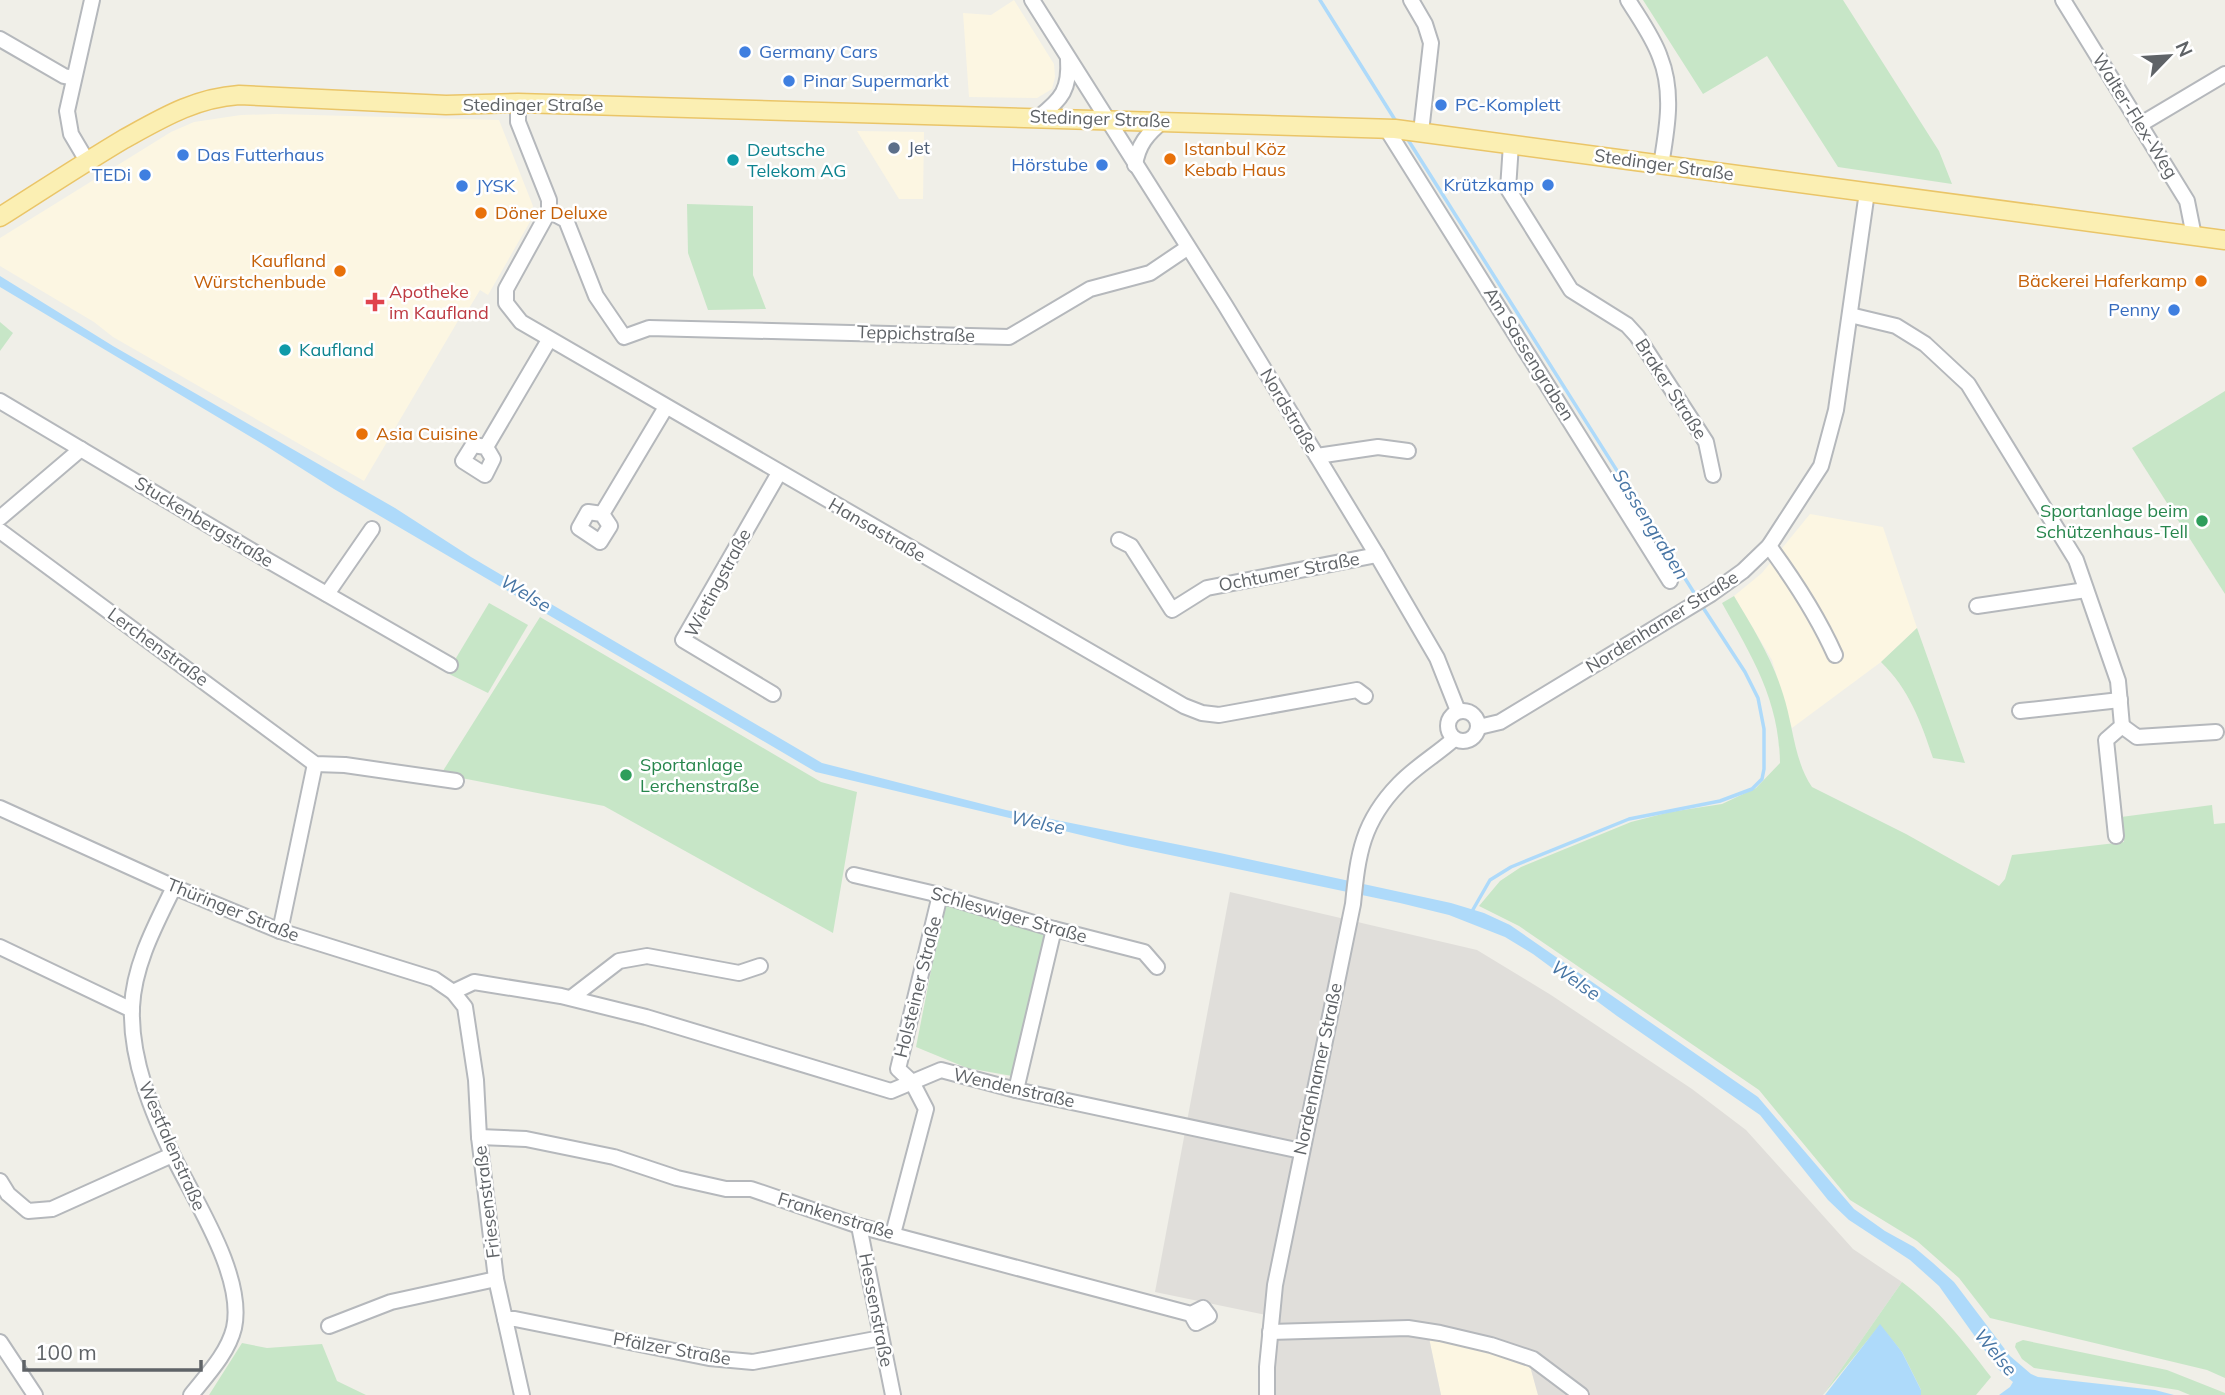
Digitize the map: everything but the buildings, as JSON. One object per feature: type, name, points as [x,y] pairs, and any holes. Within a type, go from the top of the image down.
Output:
[{"type":"main road","name":"Stedinger Straße","points":[[0,217],[87,160],[192,104],[217,97],[289,97],[446,105],[518,103],[1403,130],[2225,240]]},
{"type":"street","points":[[87,160],[71,134],[67,111],[92,0]]},
{"type":"street","name":"Nordstraße","points":[[1032,0],[1225,305],[1377,555],[1437,658],[1458,711]]},
{"type":"street","points":[[1403,130],[1431,43],[1426,24],[1410,0]]},
{"type":"street","points":[[1628,0],[1661,58],[1669,118],[1661,164]]},
{"type":"street","name":"Walter-Flex-Weg","points":[[2063,0],[2187,201],[2194,236]]},
{"type":"street","points":[[0,39],[64,76],[74,78]]},
{"type":"street","points":[[1039,117],[1059,100],[1065,91],[1068,57]]},
{"type":"street","points":[[2141,124],[2225,74]]},
{"type":"street","points":[[518,103],[518,122],[549,200],[549,211]]},
{"type":"street","points":[[1135,165],[1141,144],[1163,121]]},
{"type":"street","name":"Am Sassengraben","points":[[1403,130],[1671,581]]},
{"type":"street","name":"Braker Straße","points":[[1511,144],[1508,189],[1516,205],[1571,290],[1637,335],[1706,442],[1713,475]]},
{"type":"street","name":"Nordenhamer Straße","points":[[1267,1395],[1275,1285],[1353,904],[1362,842],[1374,815],[1400,783],[1454,739],[1471,739],[1479,727],[1500,722],[1700,601],[1743,571],[1769,547],[1822,466],[1836,410],[1867,192]]},
{"type":"street","name":"Teppichstraße","points":[[549,211],[566,220],[596,296],[624,337],[649,328],[1009,337],[1090,289],[1150,273],[1187,248]]},
{"type":"street","name":"Hansastraße","points":[[549,211],[506,289],[506,303],[521,322],[549,340],[1184,706],[1202,713],[1219,715],[1357,690],[1365,696]]},
{"type":"street","points":[[1850,315],[1896,326],[1925,344],[1968,384],[2076,560],[2118,681],[2122,726],[2137,737],[2216,732]]},
{"type":"street","points":[[486,447],[549,340]]},
{"type":"street","name":"Stuckenbergstraße","points":[[0,401],[450,665]]},
{"type":"street","points":[[602,513],[666,407]]},
{"type":"street","points":[[1317,456],[1378,447],[1408,451]]},
{"type":"street","points":[[0,519],[81,449]]},
{"type":"street","name":"Wietingstraße","points":[[774,694],[683,640],[779,473]]},
{"type":"street","points":[[327,594],[372,529]]},
{"type":"street","name":"Lerchenstraße","points":[[0,531],[315,764]]},
{"type":"street","name":"Ochtumer Straße","points":[[1119,540],[1131,546],[1172,610],[1208,588],[1377,555]]},
{"type":"street","points":[[1769,547],[1822,628],[1835,655]]},
{"type":"street","points":[[1977,606],[2086,590]]},
{"type":"street","points":[[2020,711],[2120,700]]},
{"type":"street","points":[[1454,739],[1447,726],[1449,718],[1458,711],[1466,710],[1473,714],[1479,727]]},
{"type":"street","points":[[2116,836],[2106,740],[2122,726]]},
{"type":"street","points":[[280,931],[315,764],[345,765],[457,781]]},
{"type":"street","name":"Thüringer Straße","points":[[0,808],[174,887],[280,931],[434,979],[453,992],[465,1007]]},
{"type":"street","name":"Schleswiger Straße","points":[[855,875],[940,895],[1054,929],[1144,951],[1157,967]]},
{"type":"street","name":"Westfalenstraße","points":[[174,887],[150,935],[133,988],[132,1010],[138,1069],[172,1155],[229,1269],[236,1308],[234,1329],[227,1344],[217,1362],[191,1395]]},
{"type":"street","name":"Holsteiner Straße","points":[[893,1234],[926,1110],[912,1082],[898,1069],[940,895]]},
{"type":"street","points":[[1016,1090],[1054,929]]},
{"type":"street","points":[[0,947],[132,1010]]},
{"type":"street","points":[[571,998],[619,961],[647,956],[739,973],[760,966]]},
{"type":"street","name":"Wendenstraße","points":[[453,992],[474,982],[571,998],[646,1017],[891,1091],[941,1070],[1016,1090],[1301,1152]]},
{"type":"street","name":"Friesenstraße","points":[[465,1007],[476,1080],[479,1137],[496,1279],[522,1395]]},
{"type":"street","name":"Frankenstraße","points":[[479,1137],[526,1139],[614,1157],[689,1181],[726,1189],[751,1189],[859,1226],[1191,1314]]},
{"type":"street","points":[[0,1181],[8,1194],[28,1211],[52,1209],[172,1155]]},
{"type":"street","name":"Hessenstraße","points":[[859,1226],[893,1395]]},
{"type":"street","points":[[329,1326],[391,1302],[496,1279]]},
{"type":"street","name":"Pfälzer Straße","points":[[505,1319],[709,1358],[753,1362],[881,1338]]},
{"type":"street","points":[[1270,1332],[1409,1328],[1440,1333],[1533,1359],[1581,1395]]},
{"type":"street","points":[[0,1342],[35,1395]]},
{"type":"shaded area","points":[[1014,0],[1054,64],[1052,89],[1037,98],[969,97],[963,13],[991,15]]},
{"type":"shaded area","points":[[241,115],[499,120],[533,206],[531,220],[488,295],[480,290],[465,315],[462,314],[364,481],[113,337],[94,322],[0,266],[0,238],[171,132],[194,122]]},
{"type":"shaded area","points":[[857,131],[924,132],[923,199],[899,199]]},
{"type":"shaded area","points":[[1810,514],[1883,527],[1917,628],[1881,662],[1792,728],[1772,660],[1734,596],[1762,573]]},
{"type":"shaded area","points":[[1230,892],[1477,950],[1551,995],[1692,1089],[1746,1130],[1853,1249],[1902,1282],[1823,1395],[1538,1395],[1530,1366],[1472,1347],[1429,1338],[1441,1395],[1272,1395],[1276,1317],[1155,1292]]},
{"type":"shaded area","points":[[1429,1338],[1472,1347],[1530,1366],[1538,1395],[1441,1395]]},
{"type":"green space","points":[[1643,0],[1843,0],[1939,151],[1952,184],[1838,167],[1767,56],[1703,94]]},
{"type":"green space","points":[[687,204],[753,206],[753,275],[766,309],[708,310],[688,253]]},
{"type":"green space","points":[[0,322],[13,333],[0,351]]},
{"type":"green space","name":"Sportanlage beim Schützenhaus-Tell","points":[[2225,391],[2225,594],[2132,448]]},
{"type":"green space","points":[[1734,596],[1762,643],[1779,681],[1801,766],[1812,787],[1906,834],[1999,886],[2005,879],[2012,855],[2124,842],[2121,817],[2212,805],[2214,824],[2225,823],[2225,1378],[2207,1370],[1990,1318],[1959,1278],[1917,1241],[1850,1200],[1759,1090],[1519,926],[1479,906],[1500,881],[1521,867],[1631,822],[1670,812],[1722,804],[1756,788],[1780,763],[1775,719],[1769,698],[1753,660],[1722,603]]},
{"type":"green space","points":[[489,603],[528,625],[488,693],[447,673]]},
{"type":"green space","name":"Sportanlage Lerchenstraße","points":[[540,617],[821,782],[857,792],[833,933],[604,806],[441,774]]},
{"type":"green space","points":[[1917,628],[1965,763],[1933,758],[1907,695],[1881,662]]},
{"type":"green space","points":[[945,900],[1050,931],[1012,1076],[967,1068],[916,1047]]},
{"type":"green space","points":[[1902,1282],[1950,1326],[1991,1377],[1976,1395],[1921,1395],[1902,1352],[1880,1325],[1823,1395]]},
{"type":"green space","points":[[2023,1340],[2167,1370],[2225,1395],[2190,1395],[2178,1390],[2034,1368],[2022,1359],[2015,1347],[2016,1343]]},
{"type":"green space","points":[[242,1343],[267,1348],[322,1344],[337,1381],[366,1395],[209,1395]]},
{"type":"water","name":"Welse","points":[[0,276],[113,346],[395,508],[471,557],[822,763],[1006,810],[1451,903],[1484,913],[1510,925],[1758,1097],[1854,1209],[1914,1247],[1954,1282],[2010,1356],[2031,1374],[2155,1390],[2174,1395],[1999,1395],[2013,1382],[1998,1369],[1939,1286],[1910,1260],[1849,1220],[1828,1200],[1760,1115],[1505,937],[1449,915],[1400,903],[1127,846],[816,772],[334,489],[0,287]]},
{"type":"water","points":[[1880,1324],[1902,1352],[1921,1395],[1825,1395]]},
{"type":"waterway","name":"Sassengraben","points":[[1320,0],[1397,123]]},
{"type":"waterway","name":"Sassengraben","points":[[1405,135],[1698,599]]},
{"type":"waterway","name":"Sassengraben","points":[[1471,913],[1490,880],[1511,867],[1629,819],[1720,801],[1752,789],[1762,779],[1764,729],[1758,698],[1745,672],[1702,606]]},
{"type":"place","name":"Germany Cars","points":[[745,52]]},
{"type":"place","name":"Pinar Supermarkt","points":[[789,81]]},
{"type":"place","name":"PC-Komplett","points":[[1441,105]]},
{"type":"place","name":"Jet","points":[[894,148]]},
{"type":"place","name":"Das Futterhaus","points":[[183,155]]},
{"type":"place","name":"Istanbul Köz Kebab Haus","points":[[1170,159]]},
{"type":"place","name":"Deutsche Telekom AG","points":[[733,160]]},
{"type":"place","name":"Hörstube","points":[[1102,165]]},
{"type":"place","name":"TEDi","points":[[145,175]]},
{"type":"place","name":"Krützkamp","points":[[1548,185]]},
{"type":"place","name":"JYSK","points":[[462,186]]},
{"type":"place","name":"Döner Deluxe","points":[[481,213]]},
{"type":"place","name":"Kaufland Würstchenbude","points":[[340,271]]},
{"type":"place","name":"Bäckerei Haferkamp","points":[[2201,281]]},
{"type":"place","name":"Apotheke im Kaufland","points":[[375,302]]},
{"type":"place","name":"Penny","points":[[2174,310]]},
{"type":"place","name":"Kaufland","points":[[285,350]]},
{"type":"place","name":"Asia Cuisine","points":[[362,434]]},
{"type":"place","name":"Sportanlage beim Schützenhaus-Tell","points":[[2202,521]]},
{"type":"place","name":"Sportanlage Lerchenstraße","points":[[626,775]]}]
